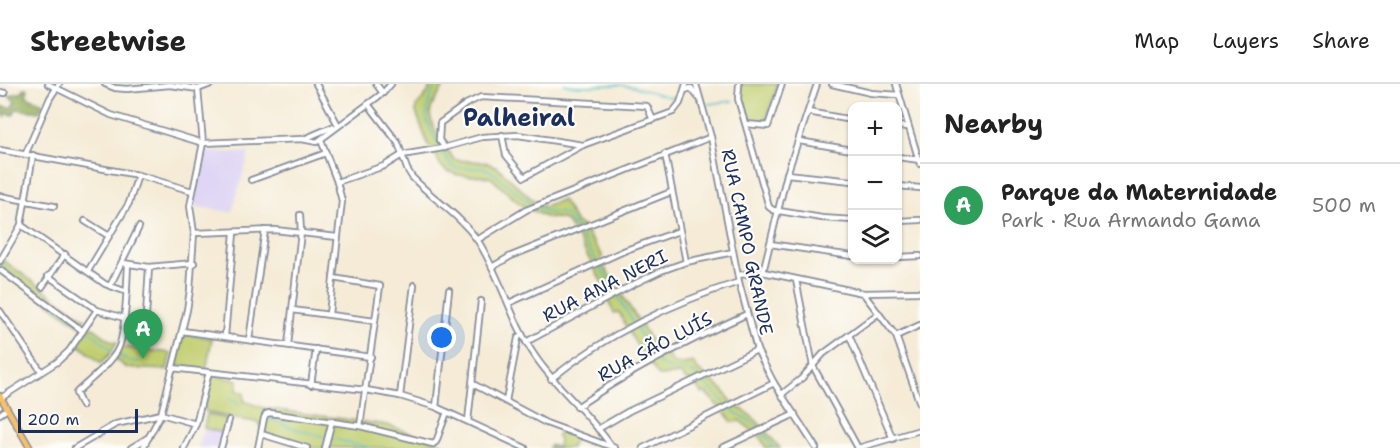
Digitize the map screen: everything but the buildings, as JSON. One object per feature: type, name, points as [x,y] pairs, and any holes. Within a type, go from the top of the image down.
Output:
[{"type":"main road","points":[[0,397],[30,448]]},
{"type":"street","points":[[48,84],[58,86],[111,115],[203,143],[302,140],[314,142],[321,140],[326,132]]},
{"type":"street","points":[[105,84],[128,89],[170,85],[198,89],[211,84]]},
{"type":"street","points":[[316,84],[336,126]]},
{"type":"street","points":[[376,84],[383,93]]},
{"type":"street","points":[[302,140],[336,126],[383,93],[391,84]]},
{"type":"street","name":"RUA CAMPO GRANDE","points":[[694,84],[711,137],[739,282],[757,350],[774,383],[815,448]]},
{"type":"street","points":[[739,84],[738,99],[766,203],[773,210],[848,220]]},
{"type":"street","points":[[746,124],[768,126],[782,84]]},
{"type":"street","points":[[763,272],[787,174],[817,84]]},
{"type":"street","points":[[832,84],[871,93],[899,95]]},
{"type":"street","points":[[896,84],[920,162]]},
{"type":"street","points":[[26,153],[50,98],[58,86]]},
{"type":"street","points":[[501,135],[506,154],[524,177],[583,145],[673,112],[680,103],[685,87],[691,88],[699,99]]},
{"type":"street","points":[[143,448],[161,414],[187,310],[194,263],[194,233],[190,206],[203,143],[198,89]]},
{"type":"street","points":[[442,148],[439,140],[440,123],[466,104],[481,97],[647,106],[653,120]]},
{"type":"street","points":[[368,104],[398,143],[412,177],[462,220],[477,240],[492,267],[526,342],[551,379],[613,448]]},
{"type":"street","points":[[808,112],[848,119]]},
{"type":"street","points":[[902,126],[908,127]]},
{"type":"street","points":[[312,135],[314,142]]},
{"type":"street","points":[[337,182],[384,165],[402,155],[442,148],[474,139],[501,135],[529,136],[583,145]]},
{"type":"street","points":[[477,240],[528,210],[711,137]]},
{"type":"street","points":[[321,140],[342,201],[329,314]]},
{"type":"street","points":[[799,141],[848,149]]},
{"type":"street","points":[[0,150],[159,179],[192,191]]},
{"type":"street","points":[[251,180],[326,153]]},
{"type":"street","points":[[665,154],[686,262]]},
{"type":"street","points":[[1,258],[21,225],[33,155]]},
{"type":"street","points":[[902,158],[920,162]]},
{"type":"street","points":[[787,174],[848,181]]},
{"type":"street","points":[[88,271],[133,194],[138,175]]},
{"type":"street","points":[[902,186],[920,188]]},
{"type":"street","points":[[492,267],[511,256],[671,192]]},
{"type":"street","points":[[0,196],[54,206]]},
{"type":"street","points":[[288,345],[301,232],[300,215]]},
{"type":"street","points":[[902,221],[920,220]]},
{"type":"street","points":[[85,221],[109,236]]},
{"type":"street","points":[[21,225],[110,286],[127,292]]},
{"type":"street","points":[[110,286],[125,264],[139,227]]},
{"type":"street","points":[[194,233],[265,230],[337,237]]},
{"type":"street","points":[[249,340],[265,230]]},
{"type":"street","points":[[509,303],[626,250],[679,231]]},
{"type":"street","points":[[225,336],[234,233]]},
{"type":"street","points":[[770,244],[848,255]]},
{"type":"street","name":"RUA ANA NERI","points":[[526,342],[661,271],[686,262],[733,252]]},
{"type":"street","points":[[42,287],[65,254]]},
{"type":"street","points":[[902,257],[920,256]]},
{"type":"street","points":[[125,264],[149,267],[194,263]]},
{"type":"street","points":[[82,406],[76,393],[118,350],[127,292],[125,264]]},
{"type":"street","points":[[146,316],[149,267]]},
{"type":"street","points":[[0,270],[84,329]]},
{"type":"street","points":[[738,275],[763,272],[863,293],[920,292]]},
{"type":"street","points":[[48,276],[97,310],[124,318]]},
{"type":"street","points":[[333,279],[380,286],[360,426]]},
{"type":"street","points":[[796,280],[813,366],[858,448],[920,430]]},
{"type":"street","points":[[551,379],[594,348],[632,327],[702,293],[739,282]]},
{"type":"street","points":[[400,396],[414,285]]},
{"type":"street","points":[[436,407],[449,290]]},
{"type":"street","points":[[863,293],[896,336],[920,404]]},
{"type":"street","points":[[468,421],[481,301]]},
{"type":"street","points":[[0,310],[41,372]]},
{"type":"street","points":[[0,397],[57,362],[69,351],[97,310]]},
{"type":"street","points":[[292,310],[375,321]]},
{"type":"street","points":[[782,394],[823,354],[879,313]]},
{"type":"street","name":"RUA SÃO LUÍS","points":[[578,407],[613,383],[652,361],[747,314]]},
{"type":"street","points":[[896,336],[920,325]]},
{"type":"street","points":[[182,331],[371,357]]},
{"type":"street","points":[[506,401],[519,338],[522,334]]},
{"type":"street","points":[[849,335],[893,439]]},
{"type":"street","points":[[311,385],[316,349]]},
{"type":"street","points":[[598,429],[629,411],[757,350]]},
{"type":"street","points":[[172,368],[366,390],[400,396],[436,407],[525,448]]},
{"type":"street","points":[[184,448],[196,424],[209,372]]},
{"type":"street","points":[[643,448],[774,383]]},
{"type":"street","points":[[473,384],[561,429],[613,448]]},
{"type":"street","points":[[0,414],[8,409]]},
{"type":"street","points":[[258,448],[265,415],[272,413],[360,426],[436,446],[447,412]]},
{"type":"street","points":[[75,448],[116,424],[161,414],[196,424]]},
{"type":"street","points":[[722,448],[795,414]]},
{"type":"street","points":[[221,448],[229,420]]},
{"type":"street","points":[[326,447],[332,421]]},
{"type":"street","points":[[261,434],[296,447],[307,448]]},
{"type":"street","points":[[131,448],[149,436]]},
{"type":"shaded area","points":[[205,152],[249,153],[232,212],[192,206]]},
{"type":"shaded area","points":[[204,428],[223,433],[219,448],[198,448]]},
{"type":"green space","points":[[429,84],[445,84],[432,106],[430,115],[434,128],[454,160],[485,162],[497,167],[537,204],[545,207],[563,201],[576,223],[582,226],[602,255],[601,262],[660,355],[668,355],[673,363],[693,362],[697,369],[723,390],[735,406],[756,420],[780,448],[766,448],[760,437],[740,421],[732,422],[706,393],[702,393],[693,382],[685,379],[681,374],[659,376],[627,329],[619,312],[614,313],[608,301],[607,292],[567,222],[562,219],[545,217],[520,204],[490,177],[458,175],[447,171],[440,165],[434,150],[428,145],[416,112],[416,107],[429,91]]},
{"type":"green space","points":[[742,84],[778,84],[765,123],[749,122],[747,119],[740,90]]},
{"type":"green space","points":[[24,88],[28,89],[26,96],[43,103],[39,112],[16,109],[13,115],[7,113],[5,117],[0,106],[11,108],[15,101],[9,96],[22,93]]},
{"type":"green space","points":[[3,260],[85,319],[80,326],[1,268]]},
{"type":"green space","points":[[91,326],[111,341],[117,342],[101,363],[78,344]]},
{"type":"green space","points":[[183,334],[212,338],[206,371],[176,366]]},
{"type":"green space","points":[[122,347],[171,353],[167,370],[127,368],[115,359]]},
{"type":"green space","points":[[211,375],[238,380],[237,391],[244,393],[244,401],[263,408],[387,425],[443,444],[446,448],[313,448],[266,434],[259,423],[216,415],[204,410]]},
{"type":"green space","points":[[207,414],[227,419],[223,433],[204,428]]},
{"type":"green space","points":[[559,431],[575,438],[571,448],[549,448],[550,445],[558,446]]},
{"type":"waterway","points":[[436,84],[426,116],[440,147]]},
{"type":"waterway","points":[[564,84],[627,86],[679,99]]},
{"type":"waterway","points":[[708,104],[733,101]]},
{"type":"waterway","points":[[442,151],[453,168],[485,168],[532,205]]},
{"type":"waterway","points":[[536,207],[549,213],[566,215],[582,237],[654,357]]},
{"type":"waterway","points":[[2,267],[81,324]]},
{"type":"waterway","points":[[90,331],[113,351]]},
{"type":"waterway","points":[[118,355],[129,361],[139,362]]},
{"type":"waterway","points":[[657,361],[667,368],[692,372],[698,376]]},
{"type":"waterway","points":[[701,380],[733,411],[759,429]]},
{"type":"waterway","points":[[228,397],[240,405]]},
{"type":"waterway","points":[[269,419],[325,437]]},
{"type":"waterway","points":[[762,432],[774,448]]},
{"type":"waterway","points":[[329,438],[371,448]]},
{"type":"place","name":"Parque da Maternidade","points":[[143,359]]},
{"type":"district","name":"Palheiral","points":[[519,118]]}]
